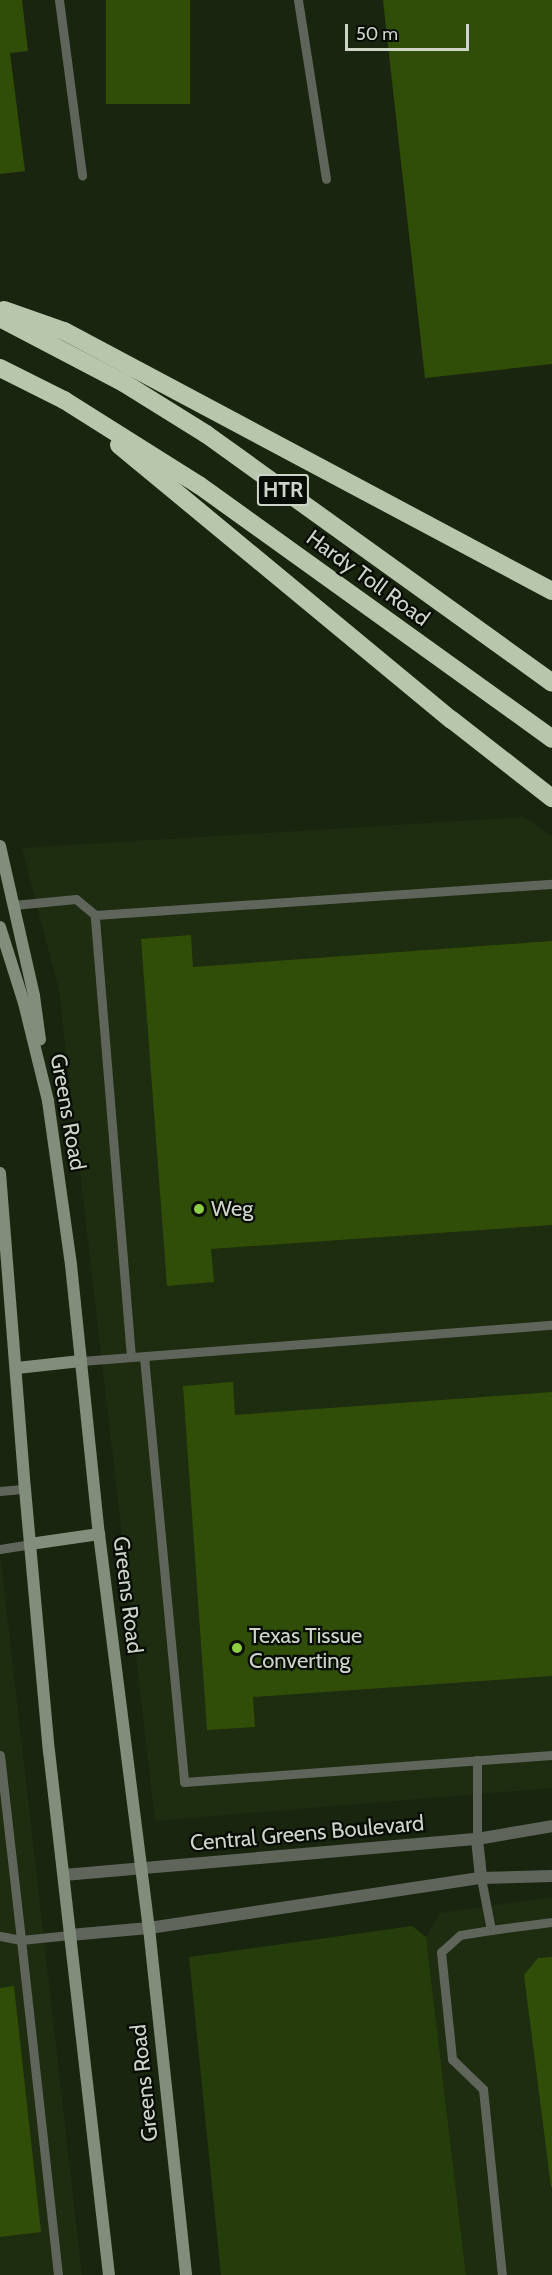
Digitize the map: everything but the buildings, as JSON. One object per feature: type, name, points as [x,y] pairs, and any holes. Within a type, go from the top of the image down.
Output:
[{"type":"highway","points":[[0,309],[64,331],[552,591]]},
{"type":"highway","name":"Hardy Toll Road","points":[[0,318],[123,383],[206,434],[552,683]]},
{"type":"highway","name":"Hardy Toll Road","points":[[0,368],[64,400],[199,485],[552,739]]},
{"type":"highway","points":[[64,400],[452,720],[552,798]]},
{"type":"main road","points":[[0,846],[34,996],[48,1101]]},
{"type":"main road","name":"Greens Road","points":[[0,927],[24,1004],[48,1101],[72,1265],[99,1534],[149,1928],[186,2275]]},
{"type":"main road","points":[[0,1173],[3,1231],[17,1368],[25,1489],[49,1751],[109,2275]]},
{"type":"main road","points":[[17,1368],[81,1361]]},
{"type":"main road","points":[[30,1544],[99,1534]]},
{"type":"street","name":"Central Greens Boulevard","points":[[64,1875],[477,1839],[552,1826]]},
{"type":"street","points":[[477,1839],[482,1878]]},
{"type":"street","points":[[70,1935],[149,1928],[482,1878],[552,1876]]},
{"type":"lane","points":[[59,0],[82,175]]},
{"type":"lane","points":[[298,0],[326,179]]},
{"type":"lane","points":[[14,905],[76,899],[95,915],[552,884]]},
{"type":"lane","points":[[95,915],[131,1358]]},
{"type":"lane","points":[[81,1361],[552,1325]]},
{"type":"lane","points":[[144,1357],[184,1782],[552,1755]]},
{"type":"lane","points":[[0,1491],[25,1489]]},
{"type":"lane","points":[[0,1549],[30,1544]]},
{"type":"lane","points":[[0,1755],[58,2275]]},
{"type":"lane","points":[[477,1760],[477,1839]]},
{"type":"lane","points":[[482,1878],[491,1930]]},
{"type":"lane","points":[[502,2275],[483,2089],[452,2059],[441,1952],[460,1935],[552,1922]]},
{"type":"lane","points":[[0,1936],[21,1940],[70,1935]]},
{"type":"shaded area","points":[[524,817],[552,836],[552,1788],[155,1821],[59,991],[22,848]]},
{"type":"shaded area","points":[[0,1552],[82,2275],[0,2275]]},
{"type":"shaded area","points":[[552,1897],[552,2275],[466,2275],[426,1937],[440,1913]]},
{"type":"shaded area","points":[[412,1926],[426,1937],[466,2275],[221,2275],[189,1957]]},
{"type":"place","name":"Weg","points":[[199,1209]]},
{"type":"place","name":"Texas Tissue Converting","points":[[237,1648]]}]
